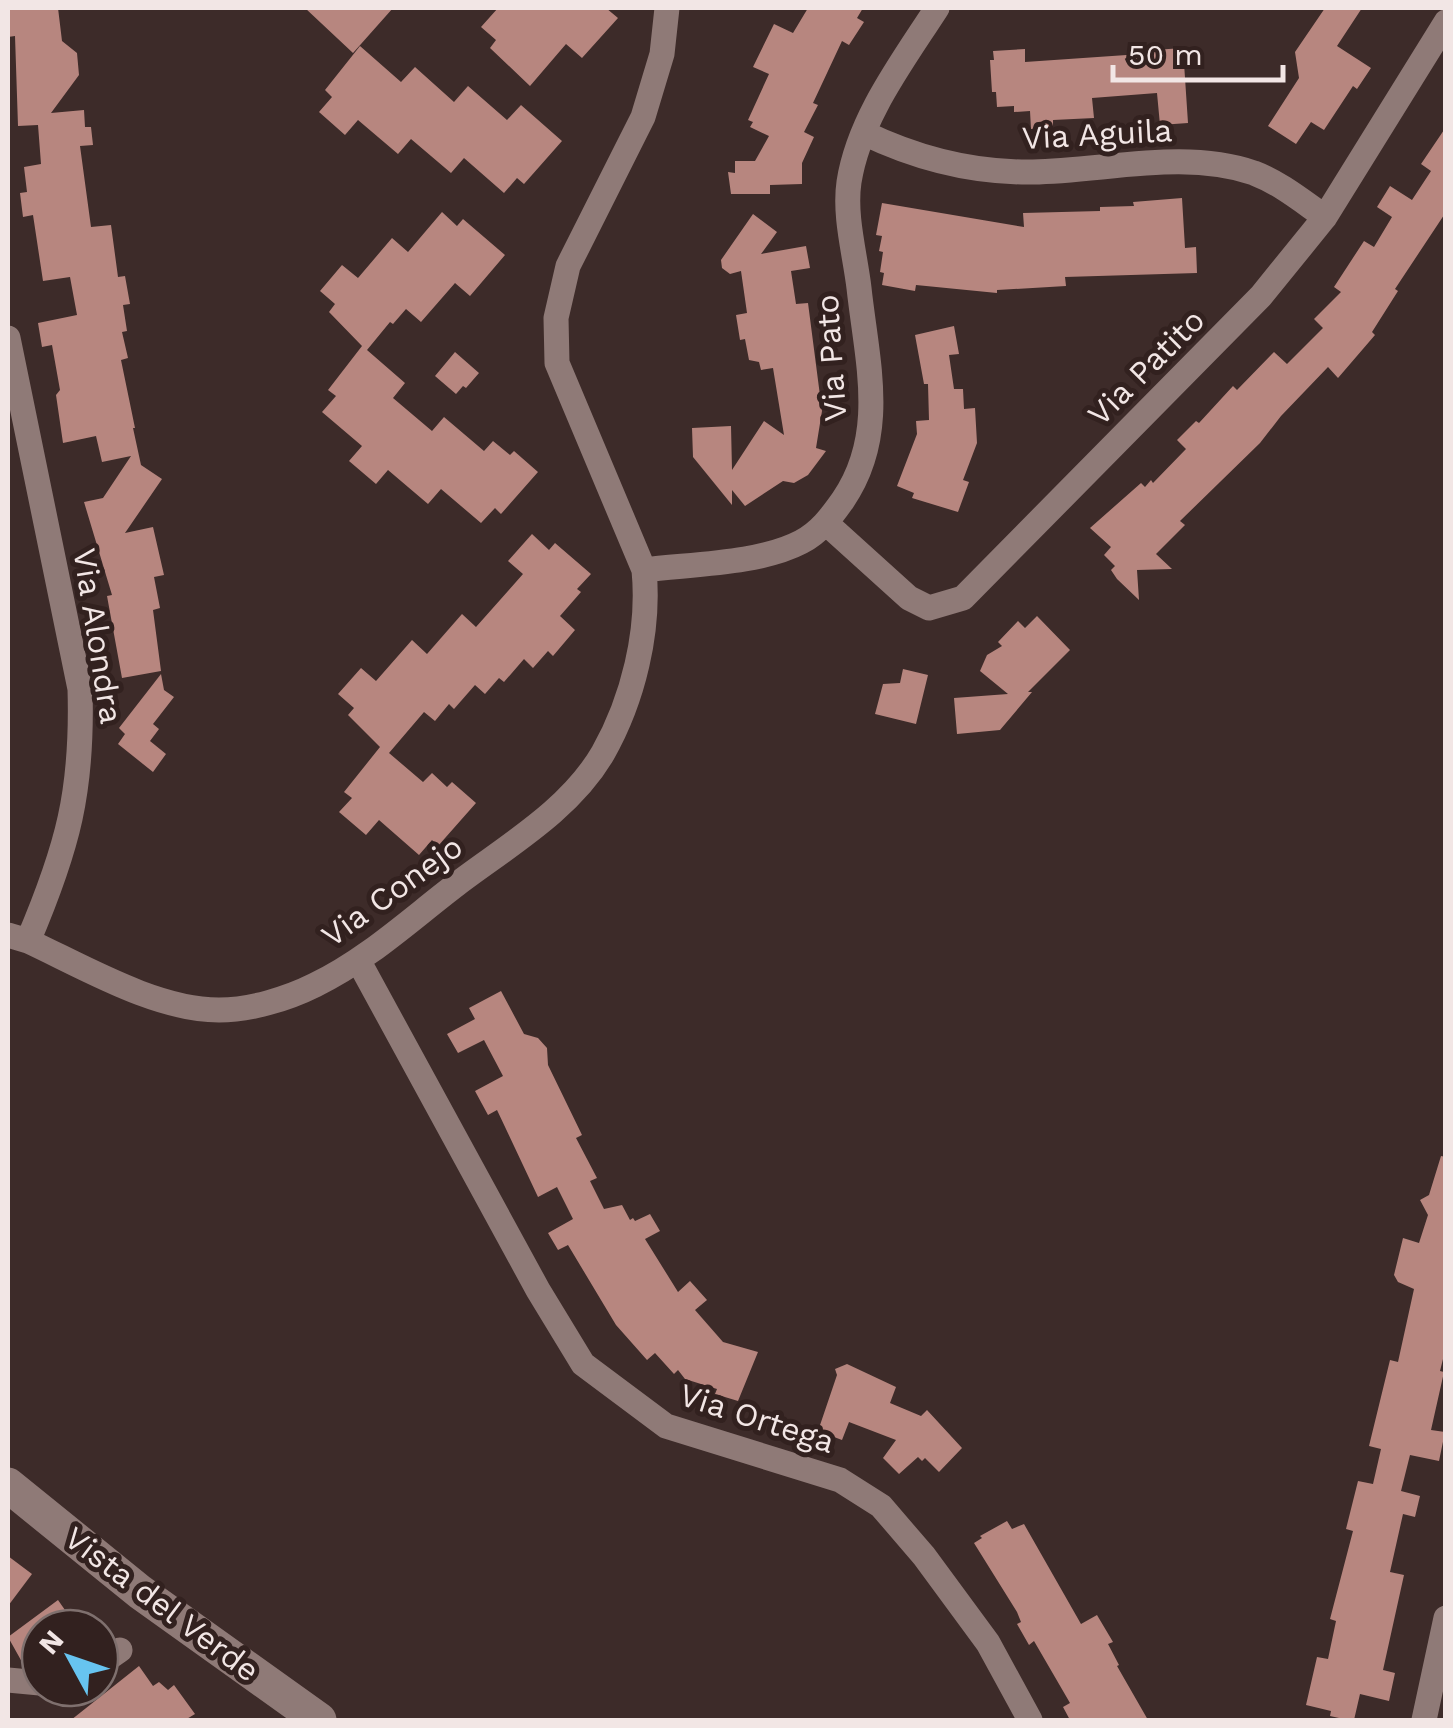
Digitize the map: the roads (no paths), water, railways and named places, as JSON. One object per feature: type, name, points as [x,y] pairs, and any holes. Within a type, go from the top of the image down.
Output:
[{"type":"street","points":[[644,570],[557,362],[556,318],[568,266],[644,116],[662,54],[667,8]]},
{"type":"street","name":"Via Pato","points":[[644,570],[763,555],[800,542],[826,524],[865,460],[873,412],[848,185],[864,133],[882,94],[937,8]]},
{"type":"street","name":"Via Patito","points":[[826,524],[909,598],[929,608],[963,598],[1262,296],[1325,218],[1446,22]]},
{"type":"street","name":"Via Aguila","points":[[864,133],[904,153],[977,170],[1033,172],[1185,162],[1224,166],[1256,174],[1325,218]]},
{"type":"street","name":"Via Alondra","points":[[8,338],[80,689],[82,748],[67,841],[18,938]]},
{"type":"street","name":"Via Conejo","points":[[18,938],[167,1002],[220,1010],[269,1002],[313,986],[358,960],[522,836],[574,791],[601,755],[634,680],[647,597],[644,570]]},
{"type":"street","name":"Via Ortega","points":[[358,960],[538,1290],[583,1364],[666,1426],[840,1480],[882,1506],[988,1643],[1030,1720]]},
{"type":"street","name":"Vista del Verde","points":[[8,1485],[140,1592],[319,1720]]},
{"type":"street","points":[[1424,1720],[1446,1618]]}]
